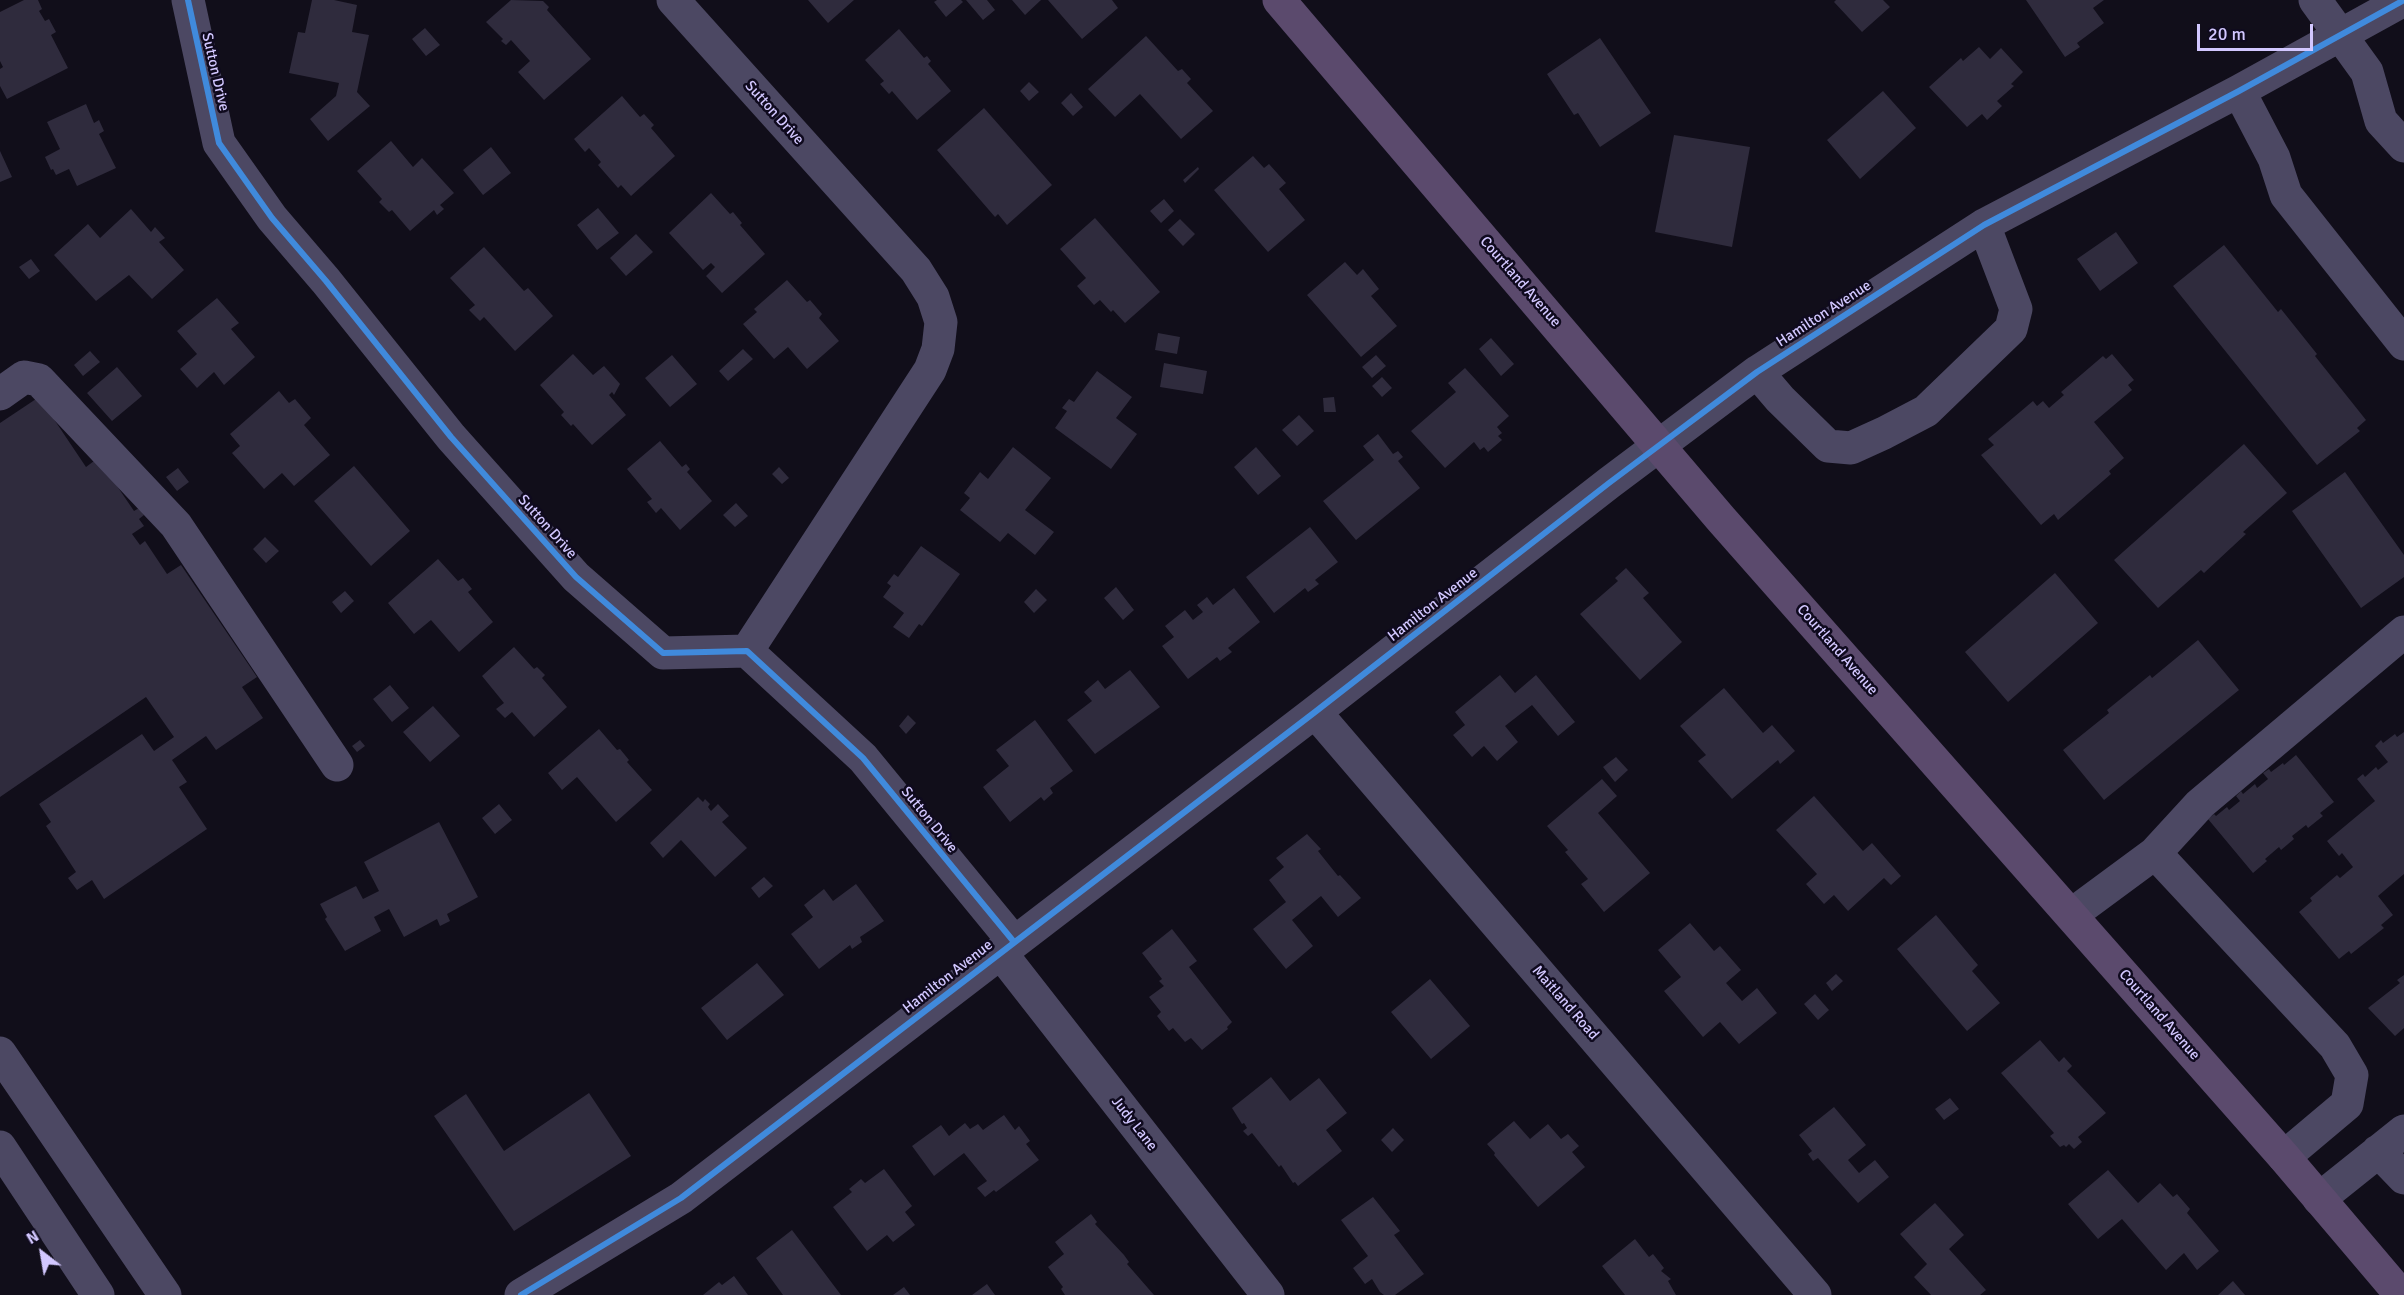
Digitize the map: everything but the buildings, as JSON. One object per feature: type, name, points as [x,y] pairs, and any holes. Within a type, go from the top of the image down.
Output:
[{"type":"main road","name":"Courtland Avenue","points":[[1279,0],[1721,519],[2284,1157],[2402,1295]]},
{"type":"street","name":"Sutton Drive","points":[[188,0],[219,143],[272,218],[326,281],[451,437],[576,577],[663,652],[747,651],[863,758],[1007,947]]},
{"type":"street","name":"Sutton Drive","points":[[673,0],[916,270],[933,297],[941,322],[938,349],[930,370],[747,651]]},
{"type":"street","points":[[2315,0],[2338,35],[2367,72],[2381,121],[2404,146]]},
{"type":"street","name":"Hamilton Avenue","points":[[521,1295],[681,1198],[1316,712],[1659,444],[1757,372],[1984,225],[2239,91],[2404,0]]},
{"type":"street","points":[[2239,91],[2274,158],[2286,195],[2404,344]]},
{"type":"street","points":[[1757,372],[1780,399],[1828,446],[1851,448],[1926,411],[2011,328],[2016,309],[1984,225]]},
{"type":"street","points":[[0,393],[24,377],[39,380],[176,525],[338,765]]},
{"type":"street","points":[[2071,915],[2155,853],[2200,804],[2404,632]]},
{"type":"street","name":"Maitland Road","points":[[1316,712],[1815,1295]]},
{"type":"street","points":[[2155,853],[2335,1046],[2352,1075],[2347,1104],[2284,1157]]},
{"type":"street","name":"Judy Lane","points":[[1007,947],[1268,1295]]},
{"type":"street","points":[[0,1053],[165,1295]]},
{"type":"street","points":[[2319,1199],[2404,1131]]},
{"type":"street","points":[[0,1147],[98,1295]]},
{"type":"street","points":[[2378,1151],[2404,1178]]},
{"type":"cycle path","points":[[188,0],[219,143],[272,218],[326,281],[451,437],[576,577],[663,653],[747,651],[863,758],[1014,942]]},
{"type":"cycle path","points":[[521,1295],[681,1198],[1315,712],[1609,483],[1757,372],[1984,225],[2239,91],[2404,0]]}]
